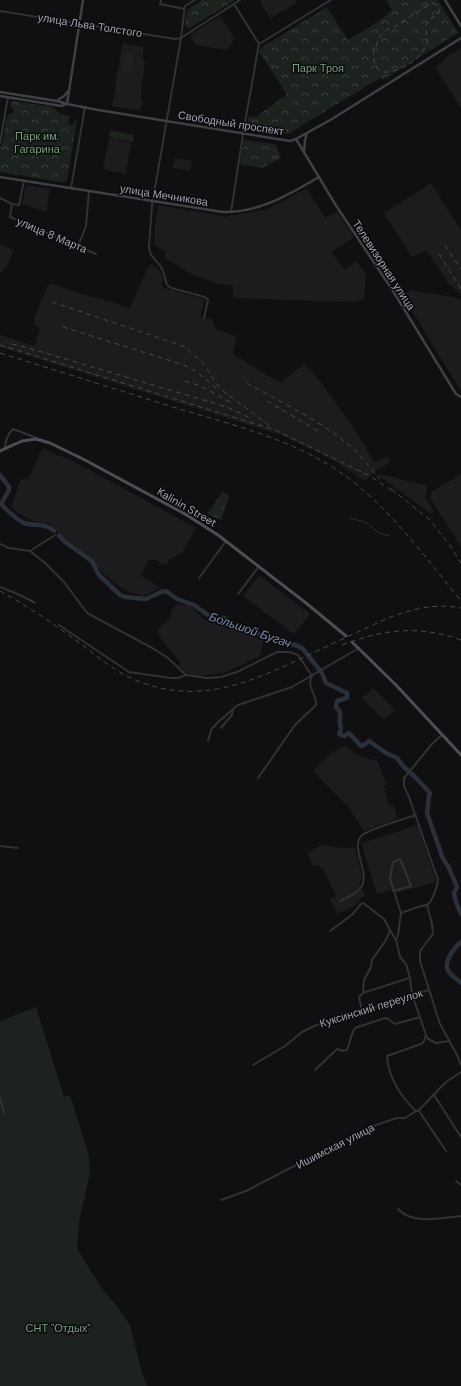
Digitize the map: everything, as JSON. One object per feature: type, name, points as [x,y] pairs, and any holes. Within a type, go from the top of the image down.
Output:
[{"type":"main road","points":[[67,104],[83,0]]},
{"type":"main road","points":[[445,0],[461,26]]},
{"type":"main road","name":"Свободный проспект","points":[[0,96],[8,95],[57,101],[166,121],[290,141],[307,133],[461,38]]},
{"type":"main road","points":[[57,101],[69,90]]},
{"type":"main road","name":"Свободный проспект","points":[[0,92],[62,106],[67,104]]},
{"type":"main road","points":[[304,152],[307,133]]},
{"type":"main road","name":"Телевизорная улица","points":[[296,139],[393,291],[456,394],[461,397]]},
{"type":"main road","name":"улица Мечникова","points":[[0,177],[231,212],[248,210],[266,205],[320,177]]},
{"type":"main road","name":"Kalinin Street","points":[[0,451],[22,441],[36,439],[42,440],[62,448],[160,501],[226,541],[306,602],[352,641],[461,755]]},
{"type":"street","points":[[161,0],[160,4],[184,10]]},
{"type":"street","points":[[195,0],[185,6],[184,10],[181,38],[153,201],[150,226],[150,252],[162,269],[167,285],[172,288],[205,297],[208,300],[204,318]]},
{"type":"street","points":[[181,38],[240,0]]},
{"type":"street","points":[[259,44],[331,0]]},
{"type":"street","points":[[231,212],[259,44],[234,4]]},
{"type":"street","name":"улица Льва Толстого","points":[[0,11],[175,39],[181,38]]},
{"type":"street","points":[[0,143],[8,95]]},
{"type":"street","points":[[71,188],[85,107]]},
{"type":"street","points":[[12,204],[19,206],[24,181]]},
{"type":"street","points":[[78,246],[86,226],[89,191]]},
{"type":"street","name":"улица 8 Марта","points":[[0,198],[12,204],[10,217],[96,254]]},
{"type":"street","points":[[5,449],[5,442],[9,433],[13,429],[42,440]]},
{"type":"street","points":[[30,552],[54,535]]},
{"type":"street","points":[[199,578],[226,541]]},
{"type":"street","points":[[0,544],[9,548],[30,552],[45,563],[64,582],[89,615],[154,649],[168,658],[186,675]]},
{"type":"street","points":[[238,594],[259,566]]},
{"type":"street","points":[[0,587],[36,603]]},
{"type":"street","points":[[60,625],[129,672],[171,678],[178,678],[186,675],[207,678],[221,677],[237,672],[277,652],[290,652],[298,655],[312,676]]},
{"type":"street","points":[[208,741],[211,730],[233,708],[261,696],[292,687],[359,648]]},
{"type":"street","points":[[258,778],[295,725],[316,705],[311,689],[310,680],[312,676]]},
{"type":"street","points":[[221,728],[232,715],[233,708]]},
{"type":"street","points":[[401,913],[430,903],[438,880],[416,815],[404,786],[404,778],[432,744],[443,735]]},
{"type":"street","points":[[340,901],[359,890],[363,879],[363,869],[358,851],[359,842],[362,836],[370,831],[416,815]]},
{"type":"street","points":[[0,846],[18,848]]},
{"type":"street","points":[[393,891],[410,886],[400,858],[393,862],[390,873],[393,891],[401,913],[396,940]]},
{"type":"street","points":[[330,931],[353,914],[363,903],[384,919],[396,940],[400,957],[406,964],[412,994],[428,1039],[436,1043],[449,1041]]},
{"type":"street","points":[[427,905],[433,934],[420,951],[419,955],[440,1024],[461,1065]]},
{"type":"street","points":[[363,993],[364,980],[371,967],[372,960],[386,940],[390,930]]},
{"type":"street","points":[[362,1011],[358,1000],[363,993],[410,978]]},
{"type":"street","name":"Куксинский переулок","points":[[253,1065],[285,1046],[302,1032],[314,1026],[345,1014],[382,1006],[397,999],[429,990]]},
{"type":"street","points":[[315,1070],[337,1050],[346,1050],[351,1039],[352,1032],[355,1028],[385,1018],[395,1024],[420,1017]]},
{"type":"street","points":[[426,1034],[423,1043],[387,1056],[388,1064],[392,1078],[407,1103],[417,1111],[446,1151]]},
{"type":"street","points":[[457,1055],[461,1054]]},
{"type":"street","name":"Ишимская улица","points":[[221,1200],[246,1191],[366,1128],[397,1118],[405,1118],[417,1111],[446,1082],[461,1072]]},
{"type":"street","points":[[434,1095],[461,1137]]},
{"type":"street","points":[[0,1098],[4,1113]]},
{"type":"street","points":[[456,1181],[461,1185]]},
{"type":"street","points":[[398,1209],[403,1215],[424,1219],[461,1216]]},
{"type":"shaded area","points":[[264,0],[295,0],[296,3],[270,19],[260,2]]},
{"type":"shaded area","points":[[220,16],[235,39],[227,50],[196,45],[190,35]]},
{"type":"shaded area","points":[[123,43],[144,47],[142,58],[145,60],[141,98],[143,100],[140,111],[112,106]]},
{"type":"shaded area","points":[[461,48],[461,108],[435,67],[445,58]]},
{"type":"shaded area","points":[[109,138],[131,143],[126,174],[103,169]]},
{"type":"shaded area","points":[[175,158],[192,161],[190,171],[173,168]]},
{"type":"shaded area","points":[[431,183],[461,230],[461,294],[449,284],[426,250],[412,257],[384,213]]},
{"type":"shaded area","points":[[26,185],[50,189],[46,212],[22,204]]},
{"type":"shaded area","points":[[307,188],[325,218],[337,211],[354,237],[332,252],[345,270],[356,261],[366,273],[364,299],[354,302],[233,298],[233,285],[218,284],[189,273],[164,257],[167,252],[154,245],[158,205],[228,217],[268,209]]},
{"type":"shaded area","points":[[0,244],[14,250],[7,266],[0,273]]},
{"type":"shaded area","points":[[150,264],[160,270],[163,280],[161,284],[164,288],[205,299],[200,317],[213,319],[213,326],[215,326],[217,330],[236,336],[233,354],[280,383],[304,364],[316,376],[354,428],[374,462],[387,456],[390,462],[377,470],[365,481],[333,460],[284,436],[0,347],[0,335],[35,346],[40,328],[34,325],[34,318],[48,285],[53,284],[81,294],[116,303],[129,309]]},
{"type":"shaded area","points":[[411,290],[453,297],[461,300],[461,391],[402,295]]},
{"type":"shaded area","points":[[44,448],[59,457],[61,456],[73,461],[196,528],[182,553],[169,560],[166,565],[155,560],[148,560],[141,576],[161,588],[143,596],[127,591],[117,585],[102,572],[92,559],[66,541],[50,524],[31,520],[18,513],[11,507],[21,479],[28,479],[41,451]]},
{"type":"shaded area","points":[[380,474],[428,486],[425,497],[434,511],[431,514],[379,476]]},
{"type":"shaded area","points":[[461,474],[461,547],[430,498],[432,492]]},
{"type":"shaded area","points":[[259,575],[310,614],[294,634],[243,596]]},
{"type":"shaded area","points":[[177,604],[191,606],[205,620],[221,624],[264,640],[259,657],[224,673],[194,676],[185,672],[179,666],[180,662],[159,637],[158,630],[158,628],[170,619],[172,609]]},
{"type":"shaded area","points":[[373,688],[395,710],[384,720],[362,698]]},
{"type":"shaded area","points":[[345,746],[357,755],[377,761],[387,785],[384,786],[389,805],[395,806],[397,819],[364,831],[347,805],[313,771],[331,753]]},
{"type":"shaded area","points":[[418,825],[436,882],[397,893],[396,889],[377,894],[361,843]]},
{"type":"shaded area","points":[[321,845],[341,848],[355,847],[362,876],[359,884],[365,895],[355,905],[337,914],[330,899],[336,896],[324,870],[322,870],[319,865],[313,866],[307,853]]},
{"type":"green space","points":[[202,0],[235,0],[188,29],[185,25],[187,10]]},
{"type":"green space","name":"Парк Троя","points":[[386,0],[438,0],[458,33],[383,80],[380,78],[288,134],[246,127],[249,116],[256,117],[287,94],[259,52],[262,47],[327,7],[348,40],[379,21],[392,10]]},
{"type":"green space","points":[[126,53],[134,55],[132,70],[129,72],[122,70]]},
{"type":"green space","name":"Парк им. Гагарина","points":[[12,101],[53,107],[60,114],[70,116],[68,125],[71,125],[77,120],[67,181],[60,182],[0,172],[0,147],[2,144],[7,117],[9,114],[14,112],[11,105]]},
{"type":"green space","points":[[110,130],[134,135],[132,142],[109,137]]},
{"type":"green space","points":[[244,140],[274,144],[276,145],[281,158],[262,168],[240,164]]},
{"type":"green space","points":[[222,492],[228,494],[229,497],[221,520],[207,514]]},
{"type":"green space","name":"СНТ \"Отдых\"","points":[[36,1007],[64,1097],[70,1095],[89,1156],[90,1173],[79,1222],[77,1249],[101,1287],[130,1325],[141,1369],[147,1386],[0,1386],[0,1021]]},
{"type":"waterway","points":[[0,475],[9,487],[9,490],[1,504],[24,523],[46,526],[54,531]]},
{"type":"waterway","points":[[349,518],[365,522],[379,533],[390,536]]},
{"type":"waterway","name":"Большой Бугач","points":[[59,536],[92,561],[99,575],[120,595],[125,597],[146,599],[166,591],[177,599],[194,605],[212,618],[224,618],[234,626],[298,646],[303,649],[322,673],[326,683],[347,693],[347,698],[337,701],[336,707],[340,714],[341,729],[339,734],[345,736],[349,733],[361,746],[369,741],[386,753],[397,758],[430,793],[427,813],[443,859],[448,866],[457,887],[454,893],[461,914]]},
{"type":"waterway","name":"Большой Бугач","points":[[461,942],[452,952],[447,964],[449,972],[461,983]]},
{"type":"railway","points":[[433,3],[439,8],[439,13],[431,18],[427,23],[427,41],[420,54],[414,61],[399,69],[387,72],[382,72],[378,69],[374,62],[374,51],[381,35],[387,29],[397,25],[419,10],[433,3]]},
{"type":"railway","points":[[445,245],[461,269]]},
{"type":"railway","points":[[439,254],[461,289]]},
{"type":"railway","points":[[52,302],[183,346],[201,361],[223,391],[270,426]]},
{"type":"railway","points":[[63,327],[184,365],[197,372],[216,388]]},
{"type":"railway","points":[[12,344],[227,407],[250,418]]},
{"type":"railway","points":[[0,345],[275,430],[370,476],[396,493]]},
{"type":"railway","points":[[0,353],[243,428],[288,444],[310,454],[351,480],[382,507],[423,553],[461,601]]},
{"type":"railway","points":[[185,381],[201,386],[230,402]]},
{"type":"railway","points":[[247,383],[336,435],[357,452],[380,479]]},
{"type":"railway","points":[[267,401],[318,431]]},
{"type":"railway","points":[[391,489],[429,519],[449,544],[461,563]]},
{"type":"railway","points":[[0,591],[41,616],[124,675],[155,687],[179,691],[201,691],[223,688],[245,682],[267,674],[388,618],[406,612],[442,606],[461,608]]},
{"type":"railway","points":[[342,645],[372,635],[401,631],[430,632],[461,640]]}]
